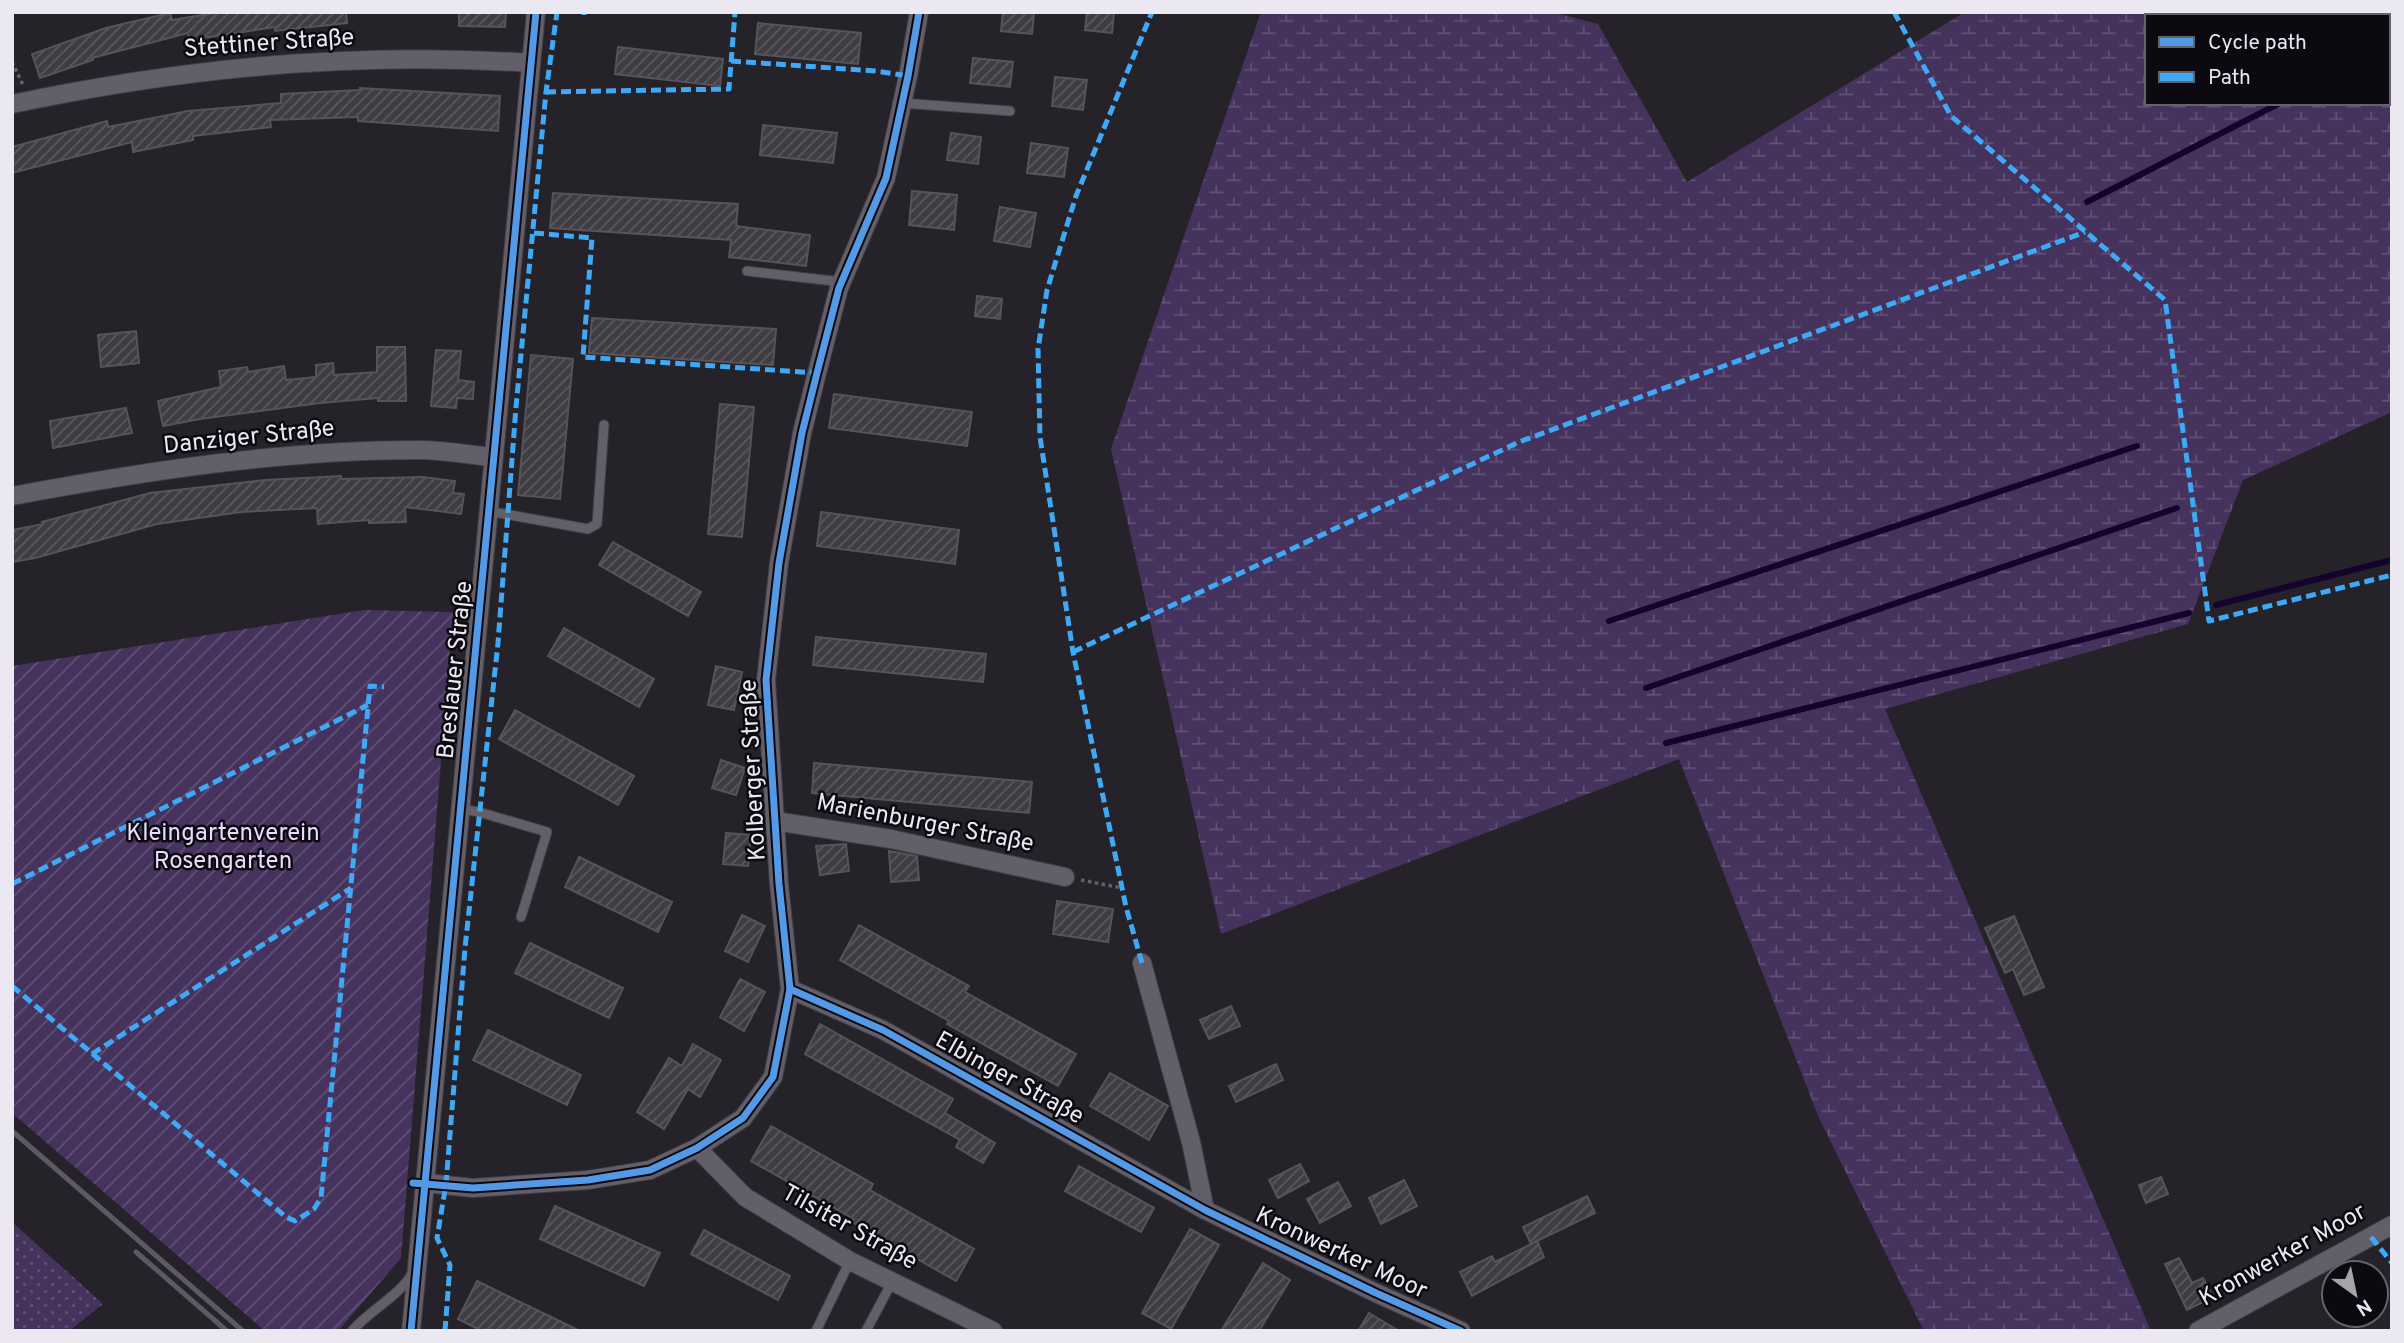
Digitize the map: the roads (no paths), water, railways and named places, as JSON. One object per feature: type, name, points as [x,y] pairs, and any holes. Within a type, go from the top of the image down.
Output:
[{"type":"street","name":"Breslauer Straße","points":[[411,1331],[536,12]]},
{"type":"street","name":"Kolberger Straße","points":[[426,1183],[473,1188],[588,1180],[650,1170],[697,1148],[743,1118],[774,1077],[790,989],[766,680],[779,563],[802,433],[842,282],[886,178],[919,12]]},
{"type":"street","name":"Stettiner Straße","points":[[21,102],[183,74],[310,62],[476,60],[531,63]]},
{"type":"street","name":"Danziger Straße","points":[[12,496],[165,470],[328,453],[422,450],[493,457]]},
{"type":"street","name":"Marienburger Straße","points":[[775,821],[891,839],[1065,877]]},
{"type":"street","points":[[1142,963],[1191,1142],[1205,1210]]},
{"type":"street","name":"Elbinger Straße","points":[[790,989],[883,1030],[1205,1210]]},
{"type":"street","name":"Tilsiter Straße","points":[[697,1148],[745,1198],[850,1261],[993,1331]]},
{"type":"street","name":"Kronwerker Moor","points":[[1205,1210],[1461,1331]]},
{"type":"street","name":"Kronwerker Moor","points":[[2198,1331],[2392,1225]]},
{"type":"lane","points":[[902,103],[1010,111]]},
{"type":"lane","points":[[747,271],[842,282]]},
{"type":"lane","points":[[488,511],[589,528],[597,524],[604,425]]},
{"type":"lane","points":[[461,809],[547,832],[521,917]]},
{"type":"lane","points":[[816,1331],[850,1261]]},
{"type":"lane","points":[[352,1331],[384,1301],[404,1287],[416,1266]]},
{"type":"lane","points":[[866,1331],[892,1282]]},
{"type":"waterway","points":[[2087,202],[2276,105]]},
{"type":"waterway","points":[[1609,621],[2137,446]]},
{"type":"waterway","points":[[1646,688],[2177,508]]},
{"type":"waterway","points":[[2216,605],[2392,560]]},
{"type":"waterway","points":[[1666,743],[2189,613]]},
{"type":"railway","points":[[12,1131],[243,1331]]},
{"type":"railway","points":[[136,1252],[227,1331]]},
{"type":"park label","name":"Kleingartenverein Rosengarten","points":[[223,848]]}]
